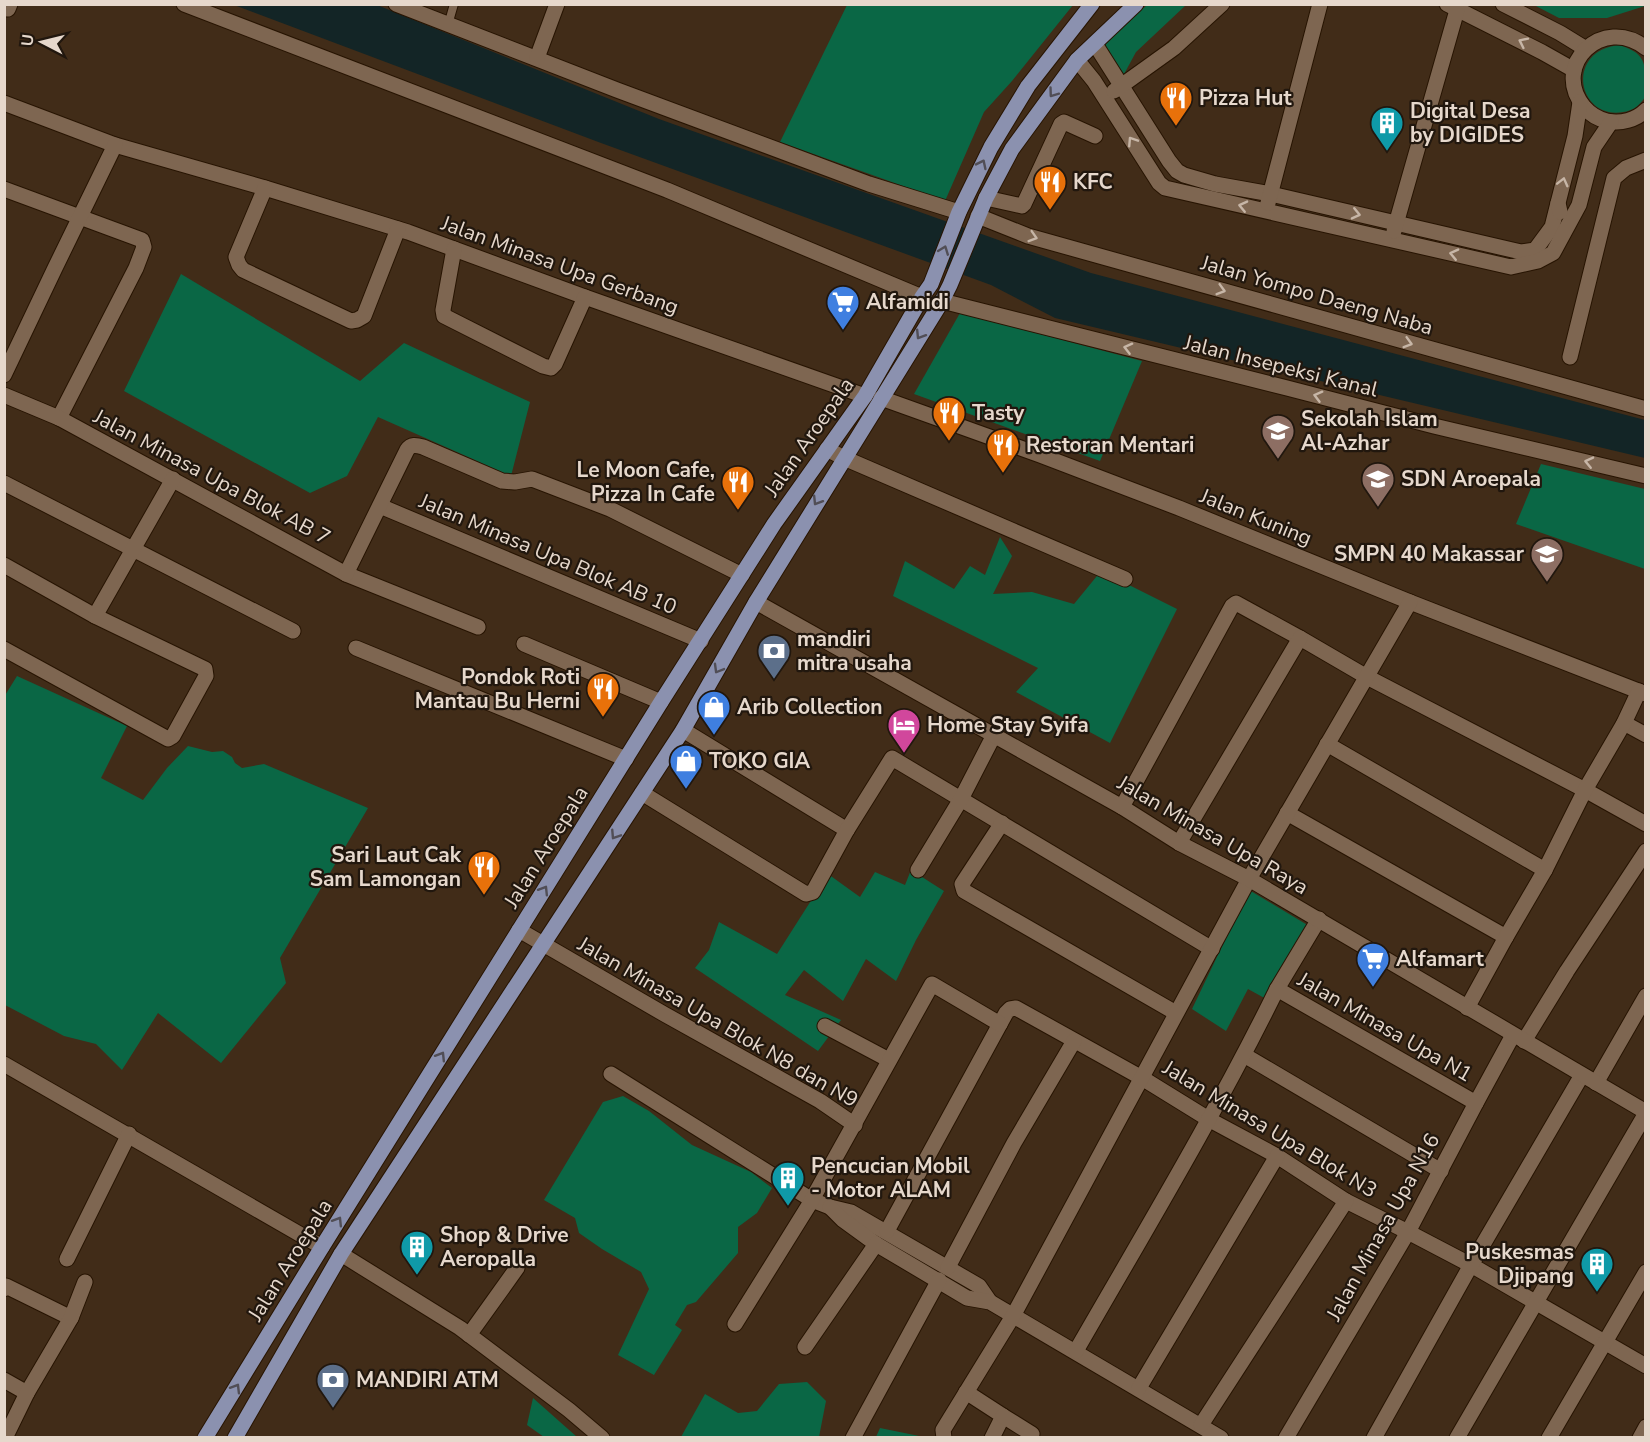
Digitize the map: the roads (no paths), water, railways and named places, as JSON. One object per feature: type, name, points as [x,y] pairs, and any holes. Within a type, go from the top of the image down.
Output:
[{"type":"main road","name":"Jalan Aroepala","points":[[205,1437],[661,702],[774,524],[865,396],[931,284],[958,215],[991,147],[1028,86],[1092,4]]},
{"type":"main road","name":"Jalan Aroepala","points":[[235,1437],[341,1254],[683,730],[756,602],[942,301],[986,198],[1012,149],[1077,60],[1136,4]]},
{"type":"street","points":[[184,4],[667,190],[922,297]]},
{"type":"street","points":[[396,4],[617,90],[958,215]]},
{"type":"street","points":[[537,58],[557,4]]},
{"type":"street","points":[[1105,98],[1174,48],[1222,4]]},
{"type":"street","points":[[1266,211],[1320,4]]},
{"type":"street","points":[[1503,4],[1586,49]]},
{"type":"street","points":[[1392,240],[1452,7],[1574,70]]},
{"type":"street","points":[[1642,40],[1623,36],[1597,40],[1578,59],[1573,79],[1580,102],[1595,116],[1611,122],[1630,120],[1646,110]]},
{"type":"street","points":[[1095,44],[1169,161],[1184,175],[1215,184],[1271,194],[1521,252],[1535,250],[1552,226],[1575,136],[1580,102]]},
{"type":"street","points":[[1077,60],[1094,81],[1159,183],[1165,188],[1511,267],[1538,261],[1553,253],[1579,205],[1594,147],[1611,122]]},
{"type":"street","name":"Jalan Minasa Upa Gerbang","points":[[4,103],[115,145],[398,229],[865,396]]},
{"type":"street","points":[[986,198],[1022,206],[1064,122],[1095,136]]},
{"type":"street","points":[[4,375],[115,145]]},
{"type":"street","points":[[1570,357],[1614,178],[1626,168],[1646,160]]},
{"type":"street","points":[[1209,198],[1215,184]]},
{"type":"street","points":[[265,188],[236,257],[239,265],[243,270],[351,321],[363,316],[398,229]]},
{"type":"street","points":[[5,191],[142,240],[144,247],[136,268],[59,418]]},
{"type":"street","points":[[1558,204],[1559,211],[1565,216],[1572,216],[1579,205]]},
{"type":"street","points":[[1326,225],[1329,208]]},
{"type":"street","name":"Jalan Yompo Daeng Naba","points":[[977,220],[1646,409]]},
{"type":"street","points":[[454,249],[443,310],[444,316],[543,366],[551,368],[555,364],[585,297]]},
{"type":"street","points":[[1511,267],[1518,262],[1521,252]]},
{"type":"street","name":"Jalan Insepeksi Kanal","points":[[942,301],[1434,426],[1646,476]]},
{"type":"street","name":"Jalan Minasa Upa Blok AB 7","points":[[4,395],[59,418],[346,574],[478,627]]},
{"type":"street","name":"Jalan Kuning","points":[[881,398],[1169,504],[1642,693]]},
{"type":"street","points":[[346,574],[407,450],[413,445],[423,447],[502,481],[515,482],[532,479],[610,509],[742,575]]},
{"type":"street","points":[[827,449],[1125,579]]},
{"type":"street","points":[[95,616],[173,479]]},
{"type":"street","points":[[4,483],[293,631]]},
{"type":"street","name":"Jalan Minasa Upa Blok AB 10","points":[[380,506],[701,640]]},
{"type":"street","points":[[4,565],[95,616],[205,669],[206,676],[173,736],[168,739],[4,649]]},
{"type":"street","name":"Jalan Minasa Upa Raya","points":[[756,602],[1122,807],[1179,843],[1249,879],[1646,1112]]},
{"type":"street","points":[[944,1437],[943,1430],[1013,1316],[1249,879],[1410,602]]},
{"type":"street","points":[[1122,807],[1233,604],[1238,604],[1367,677],[1646,824]]},
{"type":"street","points":[[1179,843],[1300,638]]},
{"type":"street","points":[[524,644],[661,702]]},
{"type":"street","points":[[356,648],[626,759]]},
{"type":"street","points":[[1467,1008],[1545,870],[1585,790],[1642,693]]},
{"type":"street","points":[[1624,723],[1646,735]]},
{"type":"street","points":[[683,730],[847,830]]},
{"type":"street","points":[[918,870],[962,799],[994,735]]},
{"type":"street","points":[[1327,744],[1545,870]]},
{"type":"street","points":[[642,794],[806,894],[813,892],[847,830],[892,758],[1212,949]]},
{"type":"street","points":[[1287,813],[1506,937]]},
{"type":"street","points":[[1002,823],[962,884],[964,891],[1176,1013]]},
{"type":"street","name":"Jalan Minasa Upa N16","points":[[1286,1437],[1408,1232],[1476,1103],[1646,851]]},
{"type":"street","points":[[1277,988],[1319,920]]},
{"type":"street","name":"Jalan Minasa Upa Blok N8 dan N9","points":[[519,930],[820,1101],[855,1125],[812,1200],[735,1324]]},
{"type":"street","points":[[855,1125],[932,984],[1000,1024],[887,1231]]},
{"type":"street","name":"Jalan Minasa Upa N1","points":[[1076,1351],[1210,1120],[1277,988],[1476,1103]]},
{"type":"street","points":[[1596,1083],[1646,996]]},
{"type":"street","name":"Jalan Minasa Upa Blok N3","points":[[1000,1024],[1008,1011],[1016,1008],[1277,1156],[1346,1201],[1471,1265],[1646,1366]]},
{"type":"street","points":[[825,1026],[889,1060]]},
{"type":"street","points":[[948,1267],[1014,1143],[1074,1041]]},
{"type":"street","points":[[1244,1055],[1441,1171]]},
{"type":"street","points":[[4,1064],[322,1247]]},
{"type":"street","points":[[611,1074],[812,1200],[830,1208],[851,1212],[948,1267],[978,1286],[990,1302]]},
{"type":"street","points":[[1374,1437],[1582,1075]]},
{"type":"street","points":[[1457,1437],[1646,1112]]},
{"type":"street","points":[[67,1259],[129,1134]]},
{"type":"street","points":[[1139,1388],[1277,1156]]},
{"type":"street","points":[[1202,1425],[1346,1201]]},
{"type":"street","points":[[830,1208],[876,1244],[967,1298],[990,1302],[1221,1437]]},
{"type":"street","points":[[805,1347],[876,1244]]},
{"type":"street","points":[[341,1254],[460,1328],[602,1437]]},
{"type":"street","points":[[469,1335],[517,1268]]},
{"type":"street","points":[[1549,1437],[1646,1272]]},
{"type":"street","points":[[853,1437],[939,1280]]},
{"type":"street","points":[[5,1437],[27,1393],[71,1318],[85,1282]]},
{"type":"street","points":[[4,1289],[6,1287],[71,1318]]},
{"type":"street","points":[[4,1380],[27,1393]]},
{"type":"street","points":[[966,1392],[1032,1434]]},
{"type":"street","points":[[992,1437],[1003,1416]]},
{"type":"street","points":[[1640,1437],[1646,1427]]},
{"type":"lane","points":[[448,25],[454,4]]},
{"type":"place","name":"Pizza Hut","points":[[1176,127]]},
{"type":"place","name":"Digital Desa by DIGIDES","points":[[1387,152]]},
{"type":"place","name":"KFC","points":[[1050,211]]},
{"type":"place","name":"Alfamidi","points":[[843,331]]},
{"type":"place","name":"Tasty","points":[[949,442]]},
{"type":"place","name":"Sekolah Islam Al-Azhar","points":[[1278,460]]},
{"type":"place","name":"Restoran Mentari","points":[[1003,474]]},
{"type":"place","name":"SDN Aroepala","points":[[1378,508]]},
{"type":"place","name":"Le Moon Cafe, Pizza In Cafe","points":[[738,511]]},
{"type":"place","name":"SMPN 40 Makassar","points":[[1547,583]]},
{"type":"place","name":"mandiri mitra usaha","points":[[774,680]]},
{"type":"place","name":"Pondok Roti Mantau Bu Herni","points":[[603,718]]},
{"type":"place","name":"Arib Collection","points":[[714,736]]},
{"type":"place","name":"Home Stay Syifa","points":[[904,754]]},
{"type":"place","name":"TOKO GIA","points":[[686,790]]},
{"type":"place","name":"Sari Laut Cak Sam Lamongan","points":[[484,896]]},
{"type":"place","name":"Alfamart","points":[[1373,988]]},
{"type":"place","name":"Pencucian Mobil - Motor ALAM","points":[[788,1207]]},
{"type":"place","name":"Shop & Drive Aeropalla","points":[[417,1276]]},
{"type":"place","name":"Puskesmas Djipang","points":[[1597,1293]]},
{"type":"place","name":"MANDIRI ATM","points":[[333,1409]]}]
